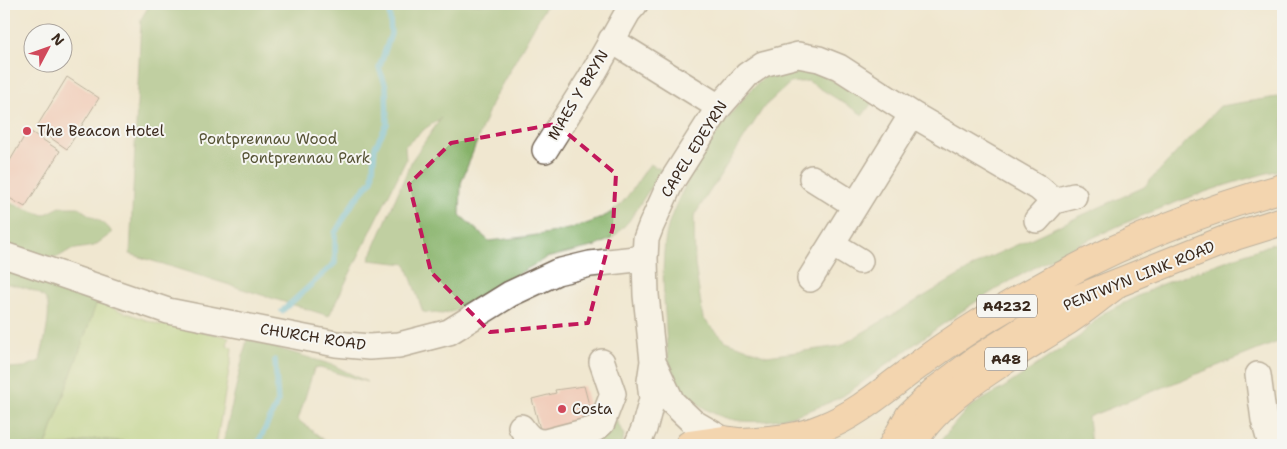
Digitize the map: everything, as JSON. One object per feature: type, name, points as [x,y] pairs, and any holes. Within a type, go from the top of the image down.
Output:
[{"type":"main road","name":"PENTWYN LINK ROAD","points":[[744,442],[786,439],[829,425],[852,413],[983,321],[1068,272],[1181,221],[1283,188]]},
{"type":"main road","name":"PENTWYN LINK ROAD","points":[[893,445],[915,409],[971,364],[1065,304],[1113,287],[1235,236],[1283,221]]},
{"type":"main road","name":"A48","points":[[912,445],[930,420],[982,376],[1022,348],[1071,319],[1113,287]]},
{"type":"main road","name":"A4232","points":[[689,445],[744,442]]},
{"type":"street","name":"MAES Y BRYN","points":[[545,150],[611,40],[635,4]]},
{"type":"street","name":"MAES Y BRYN","points":[[611,40],[719,107]]},
{"type":"street","name":"CAPEL EDEYRN","points":[[637,445],[651,407],[650,382],[653,361],[646,295],[646,239],[659,207],[680,168],[719,107],[747,75],[763,64],[798,55],[819,59],[839,67],[912,114],[1039,188],[1064,199],[1037,220]]},
{"type":"street","points":[[810,279],[912,114]]},
{"type":"street","points":[[812,178],[855,205]]},
{"type":"street","points":[[832,244],[860,261]]},
{"type":"street","name":"CHURCH ROAD","points":[[4,255],[168,311],[336,344],[369,347],[399,345],[449,332],[510,294],[557,272],[590,264],[645,258]]},
{"type":"street","name":"CAPEL EDEYRN","points":[[653,361],[672,402],[694,422],[744,442]]},
{"type":"street","points":[[521,427],[532,440],[545,442],[598,426],[605,418],[613,394],[602,362]]},
{"type":"street","points":[[1258,375],[1264,420],[1271,445]]},
{"type":"highlighted area","points":[[556,124],[616,174],[613,227],[588,323],[490,332],[431,272],[409,184],[451,143]]},
{"type":"green space","name":"Pontprennau Wood","points":[[150,4],[547,4],[492,102],[461,183],[460,215],[489,241],[557,232],[592,222],[618,207],[650,164],[662,170],[629,221],[613,238],[596,246],[546,258],[454,311],[442,314],[423,312],[406,264],[369,260],[412,160],[441,118],[405,146],[406,160],[329,316],[130,254],[141,19]]},
{"type":"green space","points":[[792,68],[814,70],[872,103],[863,115],[808,81],[790,83],[764,107],[694,216],[695,264],[703,318],[726,341],[767,356],[840,346],[990,257],[1144,187],[1220,106],[1283,96],[1283,169],[1245,179],[1171,204],[1063,252],[975,302],[843,396],[826,404],[788,417],[769,421],[750,422],[732,419],[714,413],[697,403],[680,387],[671,368],[667,350],[663,268],[666,233],[685,186],[710,144],[738,104],[769,73]]},
{"type":"green space","points":[[4,201],[44,215],[60,207],[79,207],[106,225],[112,233],[94,246],[70,250],[58,257],[38,257],[99,296],[46,445],[4,445],[4,368],[24,367],[40,361],[47,328],[48,309],[44,297],[35,291],[4,283]]},
{"type":"green space","points":[[1283,240],[1283,340],[1088,417],[1091,445],[937,445],[968,408],[1003,388],[1080,336],[1102,314],[1162,284]]},
{"type":"green space","points":[[96,302],[160,325],[172,322],[189,329],[229,337],[227,345],[232,348],[231,359],[216,445],[171,445],[95,439],[69,445],[46,445]]},
{"type":"green space","points":[[247,339],[333,365],[367,382],[320,368],[314,369],[298,420],[331,445],[218,445],[223,444]]},
{"type":"green space","points":[[617,421],[624,435],[622,445],[551,445],[600,433]]},
{"type":"green space","points":[[95,439],[171,445],[69,445]]},
{"type":"building","points":[[67,77],[99,98],[67,149],[36,128]]},
{"type":"building","points":[[28,130],[60,151],[25,207],[4,195],[4,171]]},
{"type":"building","name":"Costa","points":[[584,386],[593,420],[541,433],[532,399],[556,393],[555,390]]},
{"type":"waterway","points":[[282,311],[335,263],[335,233],[354,201],[372,180],[375,147],[387,124],[386,86],[379,68],[391,34],[389,4]]},
{"type":"waterway","points":[[257,445],[278,402],[275,360]]},
{"type":"place","name":"The Beacon Hotel","points":[[27,131]]},
{"type":"place","name":"Costa","points":[[562,409]]},
{"type":"park label","name":"Pontprennau Park","points":[[306,158]]}]
